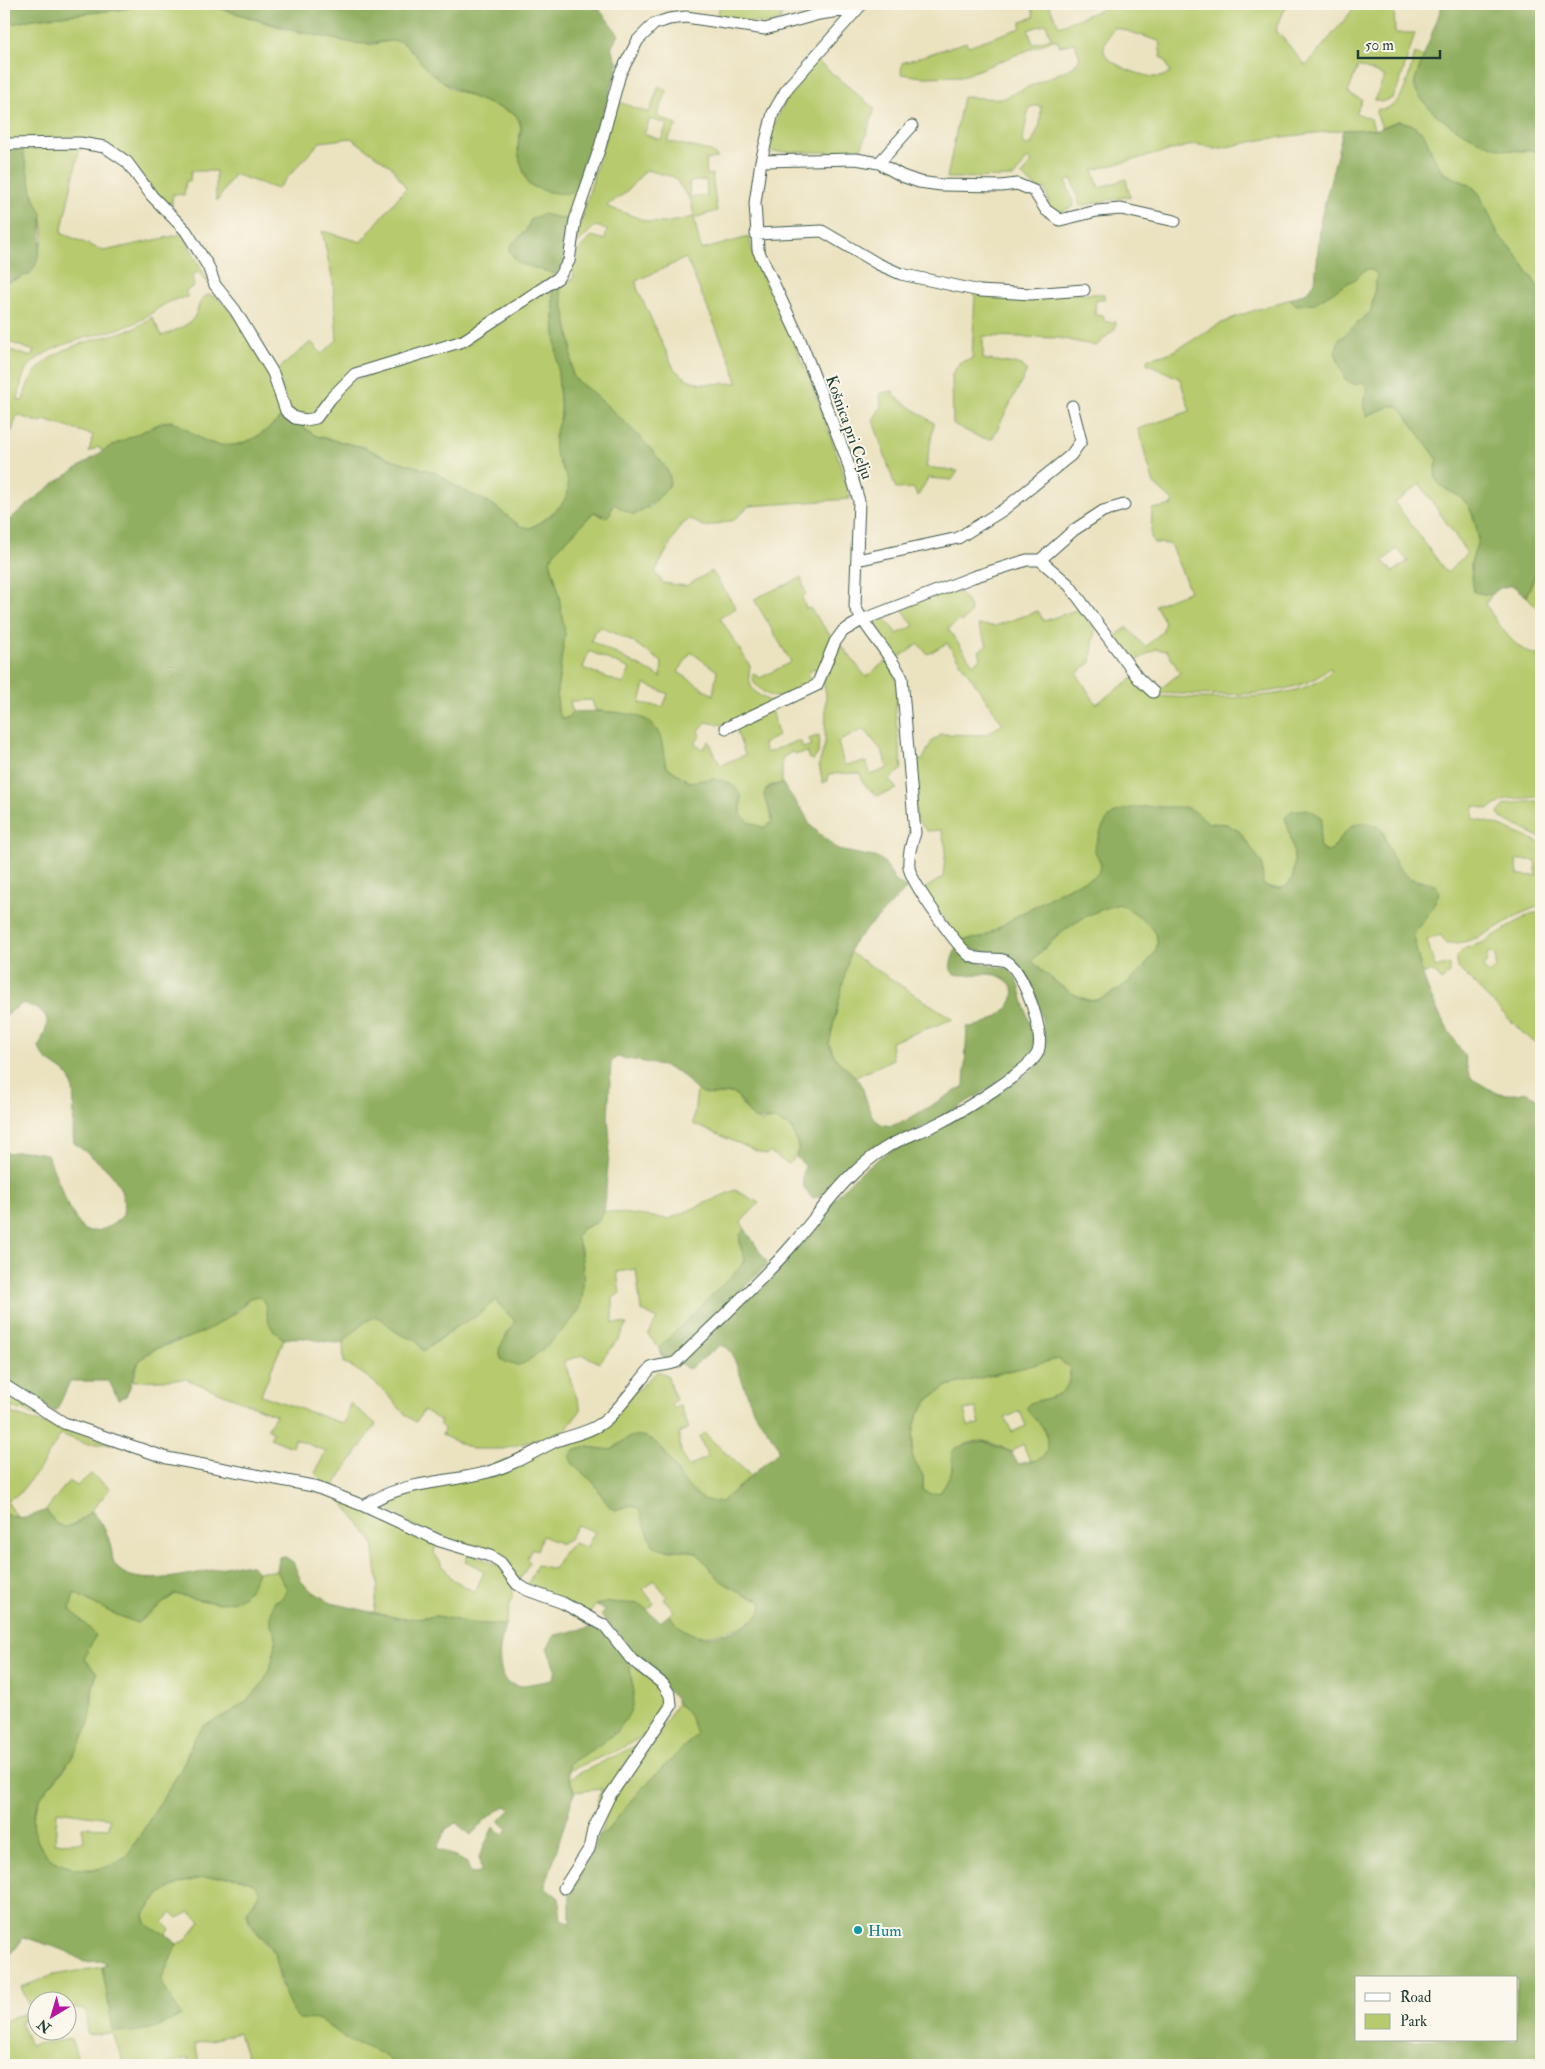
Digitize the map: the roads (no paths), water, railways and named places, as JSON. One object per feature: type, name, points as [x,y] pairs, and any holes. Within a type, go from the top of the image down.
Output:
[{"type":"street","name":"Košnica pri Celju","points":[[364,1506],[390,1492],[418,1484],[488,1472],[535,1453],[555,1442],[588,1430],[605,1420],[651,1368],[660,1364],[670,1365],[676,1362],[689,1349],[794,1243],[855,1170],[885,1148],[940,1122],[998,1086],[1028,1065],[1038,1054],[1040,1043],[1034,1014],[1018,974],[1006,961],[970,956],[959,945],[918,888],[909,868],[910,848],[914,833],[902,678],[892,658],[862,620],[855,607],[859,501],[846,457],[800,340],[758,250],[755,203],[761,161],[772,113],[788,87],[862,4]]},
{"type":"street","points":[[4,144],[80,143],[105,146],[127,162],[152,196],[186,231],[208,266],[215,285],[234,310],[274,372],[286,411],[295,418],[306,420],[316,418],[331,398],[355,374],[463,342],[558,278],[570,261],[576,220],[600,147],[620,74],[638,40],[654,24],[669,19],[686,17],[765,29],[819,14],[848,10],[854,13]]},
{"type":"street","points":[[879,163],[912,126]]},
{"type":"street","points":[[761,161],[856,159],[879,163],[902,176],[919,182],[941,185],[1024,186],[1034,191],[1046,210],[1060,220],[1096,211],[1121,209],[1175,220]]},
{"type":"street","points":[[756,234],[822,231],[878,264],[901,274],[980,291],[1031,294],[1084,290]]},
{"type":"street","points":[[857,560],[958,538],[1003,510],[1071,455],[1081,441],[1072,406]]},
{"type":"street","points":[[1040,560],[1074,530],[1103,511],[1124,505]]},
{"type":"street","points":[[726,728],[817,685],[835,642],[843,631],[862,620],[1026,560],[1040,560],[1069,585],[1138,678],[1153,692]]},
{"type":"street","points":[[4,1385],[64,1423],[167,1458],[313,1486],[364,1506],[440,1541],[490,1556],[501,1563],[517,1584],[527,1590],[563,1603],[591,1616],[616,1637],[632,1660],[656,1677],[670,1696],[671,1706],[609,1797],[593,1830],[589,1849],[564,1888]]},
{"type":"place","name":"Hum","points":[[858,1930]]}]
